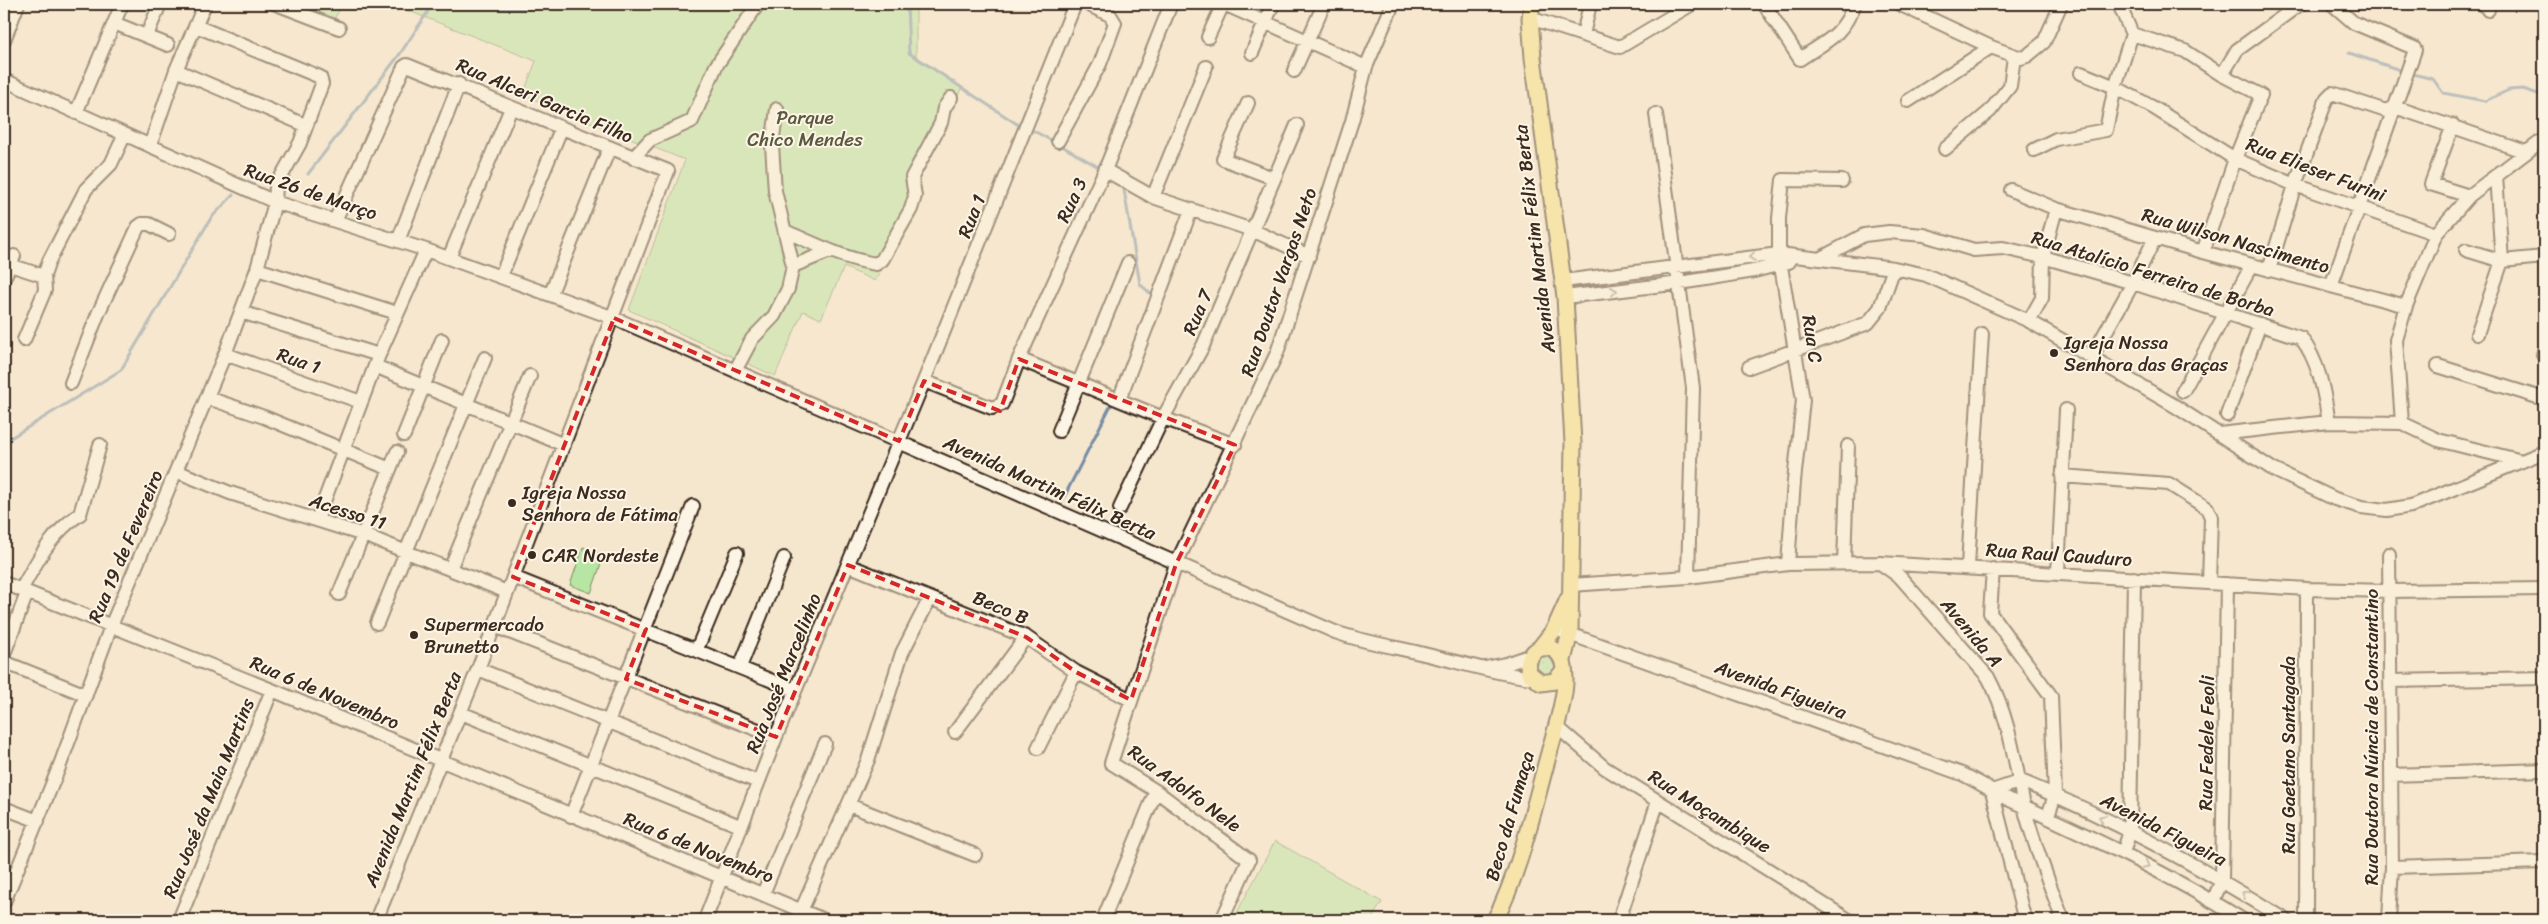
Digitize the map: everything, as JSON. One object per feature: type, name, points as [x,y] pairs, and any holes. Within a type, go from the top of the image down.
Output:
[{"type":"main road","name":"Avenida Martim Félix Berta","points":[[1531,11],[1544,152],[1564,281],[1573,443],[1571,587],[1562,631],[1563,665]]},
{"type":"main road","name":"Avenida Martim Félix Berta","points":[[1535,652],[1562,631]]},
{"type":"main road","points":[[1552,649],[1563,665],[1559,678],[1539,681],[1528,667],[1535,652],[1552,649]]},
{"type":"main road","name":"Beco da Fumaça","points":[[1495,920],[1505,902],[1556,723],[1565,683],[1563,665]]},
{"type":"main road","name":"Beco da Fumaça","points":[[1539,681],[1551,694],[1556,723]]},
{"type":"street","points":[[4,40],[18,4]]},
{"type":"street","points":[[76,113],[122,4]]},
{"type":"street","points":[[146,36],[160,4]]},
{"type":"street","points":[[150,146],[176,70],[205,4]]},
{"type":"street","points":[[276,4],[339,28]]},
{"type":"street","points":[[633,158],[650,140],[692,121],[716,66],[758,4]]},
{"type":"street","name":"Rua 1","points":[[899,441],[1073,4]]},
{"type":"street","points":[[1058,142],[1100,64],[1115,23],[1110,15],[1087,4]]},
{"type":"street","name":"Rua 3","points":[[924,381],[992,408],[997,408],[1002,404],[1019,359],[1105,170],[1171,4]]},
{"type":"street","points":[[1208,37],[1224,4],[1366,66]]},
{"type":"street","points":[[1252,53],[1273,4]]},
{"type":"street","points":[[1294,71],[1324,4]]},
{"type":"street","name":"Rua Doutor Vargas Neto","points":[[1176,564],[1235,445],[1277,353],[1352,121],[1366,66],[1393,4]]},
{"type":"street","points":[[1583,35],[1590,4]]},
{"type":"street","points":[[1531,11],[1583,35],[1620,47],[1692,4]]},
{"type":"street","points":[[1766,8],[1800,59],[1840,32],[1847,24],[1855,4]]},
{"type":"street","points":[[1900,4],[2014,57],[2027,56],[2044,42],[2061,4]]},
{"type":"street","points":[[2034,150],[2056,139],[2106,130],[2115,87],[2132,34],[2119,4]]},
{"type":"street","points":[[2222,75],[2237,50],[2300,4]]},
{"type":"street","points":[[2331,286],[2414,48],[2354,23],[2332,4]]},
{"type":"street","points":[[114,23],[168,45]]},
{"type":"street","name":"Rua 19 de Fevereiro","points":[[4,902],[38,821],[111,626],[208,398],[257,269],[275,202],[276,186],[300,143],[305,125],[322,84],[320,77],[196,26]]},
{"type":"street","points":[[2132,34],[2185,51],[2222,75],[2261,95],[2235,159],[2203,252]]},
{"type":"street","points":[[1908,101],[1991,47]]},
{"type":"street","points":[[1945,149],[1990,111],[2010,86],[2014,57]]},
{"type":"street","name":"Rua Alceri Garcia Filho","points":[[334,221],[407,65],[459,84],[609,149],[668,171]]},
{"type":"street","points":[[1154,197],[1206,67]]},
{"type":"street","points":[[176,70],[305,125]]},
{"type":"street","name":"Rua Elieser Furini","points":[[2081,73],[2115,87],[2154,108],[2235,159],[2295,185],[2436,234]]},
{"type":"street","name":"Rua 26 de Março","points":[[4,80],[124,136],[275,202],[426,250],[551,293],[614,318]]},
{"type":"street","points":[[398,241],[459,84]]},
{"type":"street","points":[[2270,270],[2295,185],[2329,95],[2332,93],[2386,110],[2395,107],[2453,125],[2526,152]]},
{"type":"street","points":[[785,231],[830,251],[869,263],[876,264],[882,260],[911,209],[914,196],[912,177],[942,123],[944,108],[951,98]]},
{"type":"street","points":[[1248,103],[1223,159],[1272,178]]},
{"type":"street","points":[[449,258],[511,108]]},
{"type":"street","points":[[735,370],[752,339],[774,316],[788,289],[793,266],[775,191],[772,145],[777,109]]},
{"type":"street","points":[[1656,114],[1693,388],[1688,577]]},
{"type":"street","name":"Rua 7","points":[[1120,508],[1164,418],[1203,346],[1272,178],[1296,125]]},
{"type":"street","points":[[2453,125],[2432,184],[2469,196]]},
{"type":"street","points":[[501,276],[561,129]]},
{"type":"street","points":[[24,340],[45,290],[44,276],[49,261],[86,189],[111,164],[124,136]]},
{"type":"street","points":[[2402,423],[2396,340],[2406,306],[2436,234],[2469,196],[2544,139]]},
{"type":"street","points":[[551,293],[609,149]]},
{"type":"street","points":[[1105,170],[1154,197],[1252,230],[1309,256]]},
{"type":"street","name":"Avenida Martim Félix Berta","points":[[376,920],[461,713],[614,318],[668,171]]},
{"type":"street","points":[[2477,334],[2502,261],[2496,176]]},
{"type":"street","name":"Rua C","points":[[1788,564],[1794,481],[1803,400],[1780,260],[1779,218],[1783,180],[1842,181]]},
{"type":"street","name":"Rua Wilson Nascimento","points":[[2011,190],[2056,209],[2203,252],[2406,306]]},
{"type":"street","points":[[2030,321],[2042,298],[2043,257],[2056,209]]},
{"type":"street","points":[[1119,400],[1192,210]]},
{"type":"street","points":[[71,384],[98,314],[138,227],[142,224],[149,224],[169,234]]},
{"type":"street","name":"Rua Atalício Ferreira de Borba","points":[[1821,258],[1864,235],[1889,232],[1924,235],[1974,250],[2003,248],[2134,282],[2301,338],[2308,348],[2322,382],[2329,422]]},
{"type":"street","points":[[2090,358],[2134,282],[2155,238]]},
{"type":"street","points":[[317,520],[377,360],[426,250]]},
{"type":"street","points":[[2466,250],[2502,261],[2544,257]]},
{"type":"street","points":[[793,266],[830,251]]},
{"type":"street","points":[[1564,281],[1677,267],[1801,257],[1894,268],[1926,275],[2030,321],[2219,434],[2274,470],[2336,499],[2361,507],[2387,510],[2411,506],[2544,452]]},
{"type":"street","points":[[1565,297],[1680,283],[1780,260]]},
{"type":"street","points":[[4,278],[12,261],[44,276]]},
{"type":"street","points":[[1059,431],[1077,382],[1128,263]]},
{"type":"street","points":[[2183,391],[2252,265]]},
{"type":"street","points":[[1749,367],[1868,323],[1880,308],[1894,268]]},
{"type":"street","points":[[257,269],[397,312]]},
{"type":"street","points":[[241,312],[377,360],[424,387],[564,446]]},
{"type":"street","name":"Avenida Martim Félix Berta","points":[[614,318],[1335,632],[1372,644],[1428,654],[1478,669],[1539,681]]},
{"type":"street","points":[[2227,415],[2260,324]]},
{"type":"street","points":[[1968,566],[1982,334]]},
{"type":"street","points":[[404,435],[442,340]]},
{"type":"street","name":"Rua 1","points":[[225,354],[361,402]]},
{"type":"street","points":[[377,622],[485,358]]},
{"type":"street","points":[[1019,359],[1235,445]]},
{"type":"street","points":[[2438,366],[2544,399]]},
{"type":"street","points":[[450,569],[530,376]]},
{"type":"street","points":[[208,398],[264,417],[390,469]]},
{"type":"street","points":[[2058,572],[2066,410]]},
{"type":"street","points":[[2219,434],[2329,422],[2402,423],[2438,440],[2522,461]]},
{"type":"street","name":"Rua José Marcelinho","points":[[705,920],[740,826],[795,690],[899,441]]},
{"type":"street","points":[[4,654],[24,592],[44,549],[63,525],[80,514],[100,446]]},
{"type":"street","points":[[1844,563],[1848,446]]},
{"type":"street","points":[[339,594],[397,452]]},
{"type":"street","name":"Acesso 11","points":[[176,471],[230,493],[364,535],[507,592]]},
{"type":"street","points":[[2062,476],[2168,484],[2208,508],[2211,517],[2209,583]]},
{"type":"street","points":[[571,816],[693,506]]},
{"type":"street","points":[[697,649],[737,553]]},
{"type":"street","name":"Rua Doutora Núncia de Constantino","points":[[2389,554],[2392,775],[2392,867],[2389,920]]},
{"type":"street","points":[[740,667],[784,558]]},
{"type":"street","name":"Avenida A","points":[[1880,563],[1900,577],[1988,676],[2001,706],[2021,781],[2024,806],[2049,882],[2061,915],[2065,920]]},
{"type":"street","points":[[1899,563],[1900,577]]},
{"type":"street","name":"Rua Raul Cauduro","points":[[1571,587],[1688,577],[1788,564],[1899,563],[2307,589],[2389,591],[2544,589]]},
{"type":"street","name":"Rua Adolfo Nele","points":[[1176,564],[1111,763],[1156,791],[1249,860],[1250,864],[1222,920]]},
{"type":"street","name":"Beco B","points":[[848,565],[1026,637],[1076,672],[1131,700]]},
{"type":"street","points":[[1993,569],[1990,613],[2051,696],[2055,795],[2048,816]]},
{"type":"street","points":[[513,577],[697,649],[795,690]]},
{"type":"street","points":[[2123,853],[2130,831],[2134,578]]},
{"type":"street","name":"Rua 6 de Novembro","points":[[4,584],[272,690],[824,920]]},
{"type":"street","name":"Rua Fedele Feoli","points":[[2214,902],[2222,880],[2227,584]]},
{"type":"street","name":"Rua Gaetano Santagada","points":[[2306,920],[2307,589]]},
{"type":"street","points":[[802,910],[868,760],[902,653],[930,598]]},
{"type":"street","points":[[494,626],[776,737]]},
{"type":"street","name":"Avenida Figueira","points":[[1562,631],[1962,774],[1992,791],[2123,853],[2214,902],[2243,920]]},
{"type":"street","points":[[954,732],[1026,637]]},
{"type":"street","name":"Avenida Martim Félix Berta","points":[[1478,669],[1506,664],[1535,652]]},
{"type":"street","points":[[4,662],[86,695]]},
{"type":"street","points":[[478,669],[758,782]]},
{"type":"street","points":[[1038,748],[1076,672]]},
{"type":"street","points":[[2390,681],[2544,678]]},
{"type":"street","name":"Rua José da Maia Martins","points":[[179,920],[272,690]]},
{"type":"street","points":[[461,713],[740,826]]},
{"type":"street","name":"Rua Moçambique","points":[[1556,723],[1605,768],[1849,920]]},
{"type":"street","points":[[763,894],[825,744]]},
{"type":"street","points":[[2392,775],[2544,770]]},
{"type":"street","points":[[2021,781],[1992,791],[2023,913],[2027,920]]},
{"type":"street","name":"Avenida Figueira","points":[[2021,781],[2130,831],[2222,880],[2286,920]]},
{"type":"street","points":[[1103,920],[1156,791]]},
{"type":"street","points":[[1619,920],[1658,802]]},
{"type":"street","points":[[849,805],[974,855]]},
{"type":"street","points":[[4,808],[38,821]]},
{"type":"street","points":[[2392,867],[2544,862]]},
{"type":"highlighted area","points":[[614,318],[899,441],[924,381],[1000,411],[1019,359],[1235,445],[1176,564],[1131,700],[1076,672],[1026,637],[848,565],[776,737],[626,679],[646,629],[513,577]]},
{"type":"green space","points":[[294,4],[343,4],[334,19]]},
{"type":"green space","name":"Parque Chico Mendes","points":[[391,4],[916,4],[916,56],[962,87],[919,178],[919,199],[875,281],[844,267],[821,319],[803,311],[775,376],[629,310],[685,160],[523,95],[536,61]]},
{"type":"green space","points":[[583,547],[604,555],[591,593],[570,585]]},
{"type":"green space","points":[[1540,655],[1551,657],[1557,667],[1556,671],[1543,679],[1532,664]]},
{"type":"green space","points":[[1275,841],[1382,902],[1371,920],[1233,920]]},
{"type":"waterway","points":[[308,174],[400,54],[431,7],[577,9],[583,4]]},
{"type":"waterway","points":[[907,4],[909,53],[1017,124]]},
{"type":"waterway","points":[[2349,53],[2403,71]]},
{"type":"waterway","points":[[2409,73],[2433,79],[2443,93],[2485,101],[2509,90],[2523,89],[2541,95],[2544,93]]},
{"type":"waterway","points":[[1034,131],[1054,142]]},
{"type":"waterway","points":[[1060,145],[1102,169]]},
{"type":"waterway","points":[[1123,184],[1140,284],[1154,297]]},
{"type":"waterway","points":[[4,442],[121,370],[211,218],[233,195]]},
{"type":"waterway","points":[[1063,499],[1112,403]]},
{"type":"place","name":"Igreja Nossa Senhora das Graças","points":[[2054,353]]},
{"type":"place","name":"Igreja Nossa Senhora de Fátima","points":[[512,503]]},
{"type":"place","name":"CAR Nordeste","points":[[532,555]]},
{"type":"place","name":"Supermercado Brunetto","points":[[414,635]]}]
